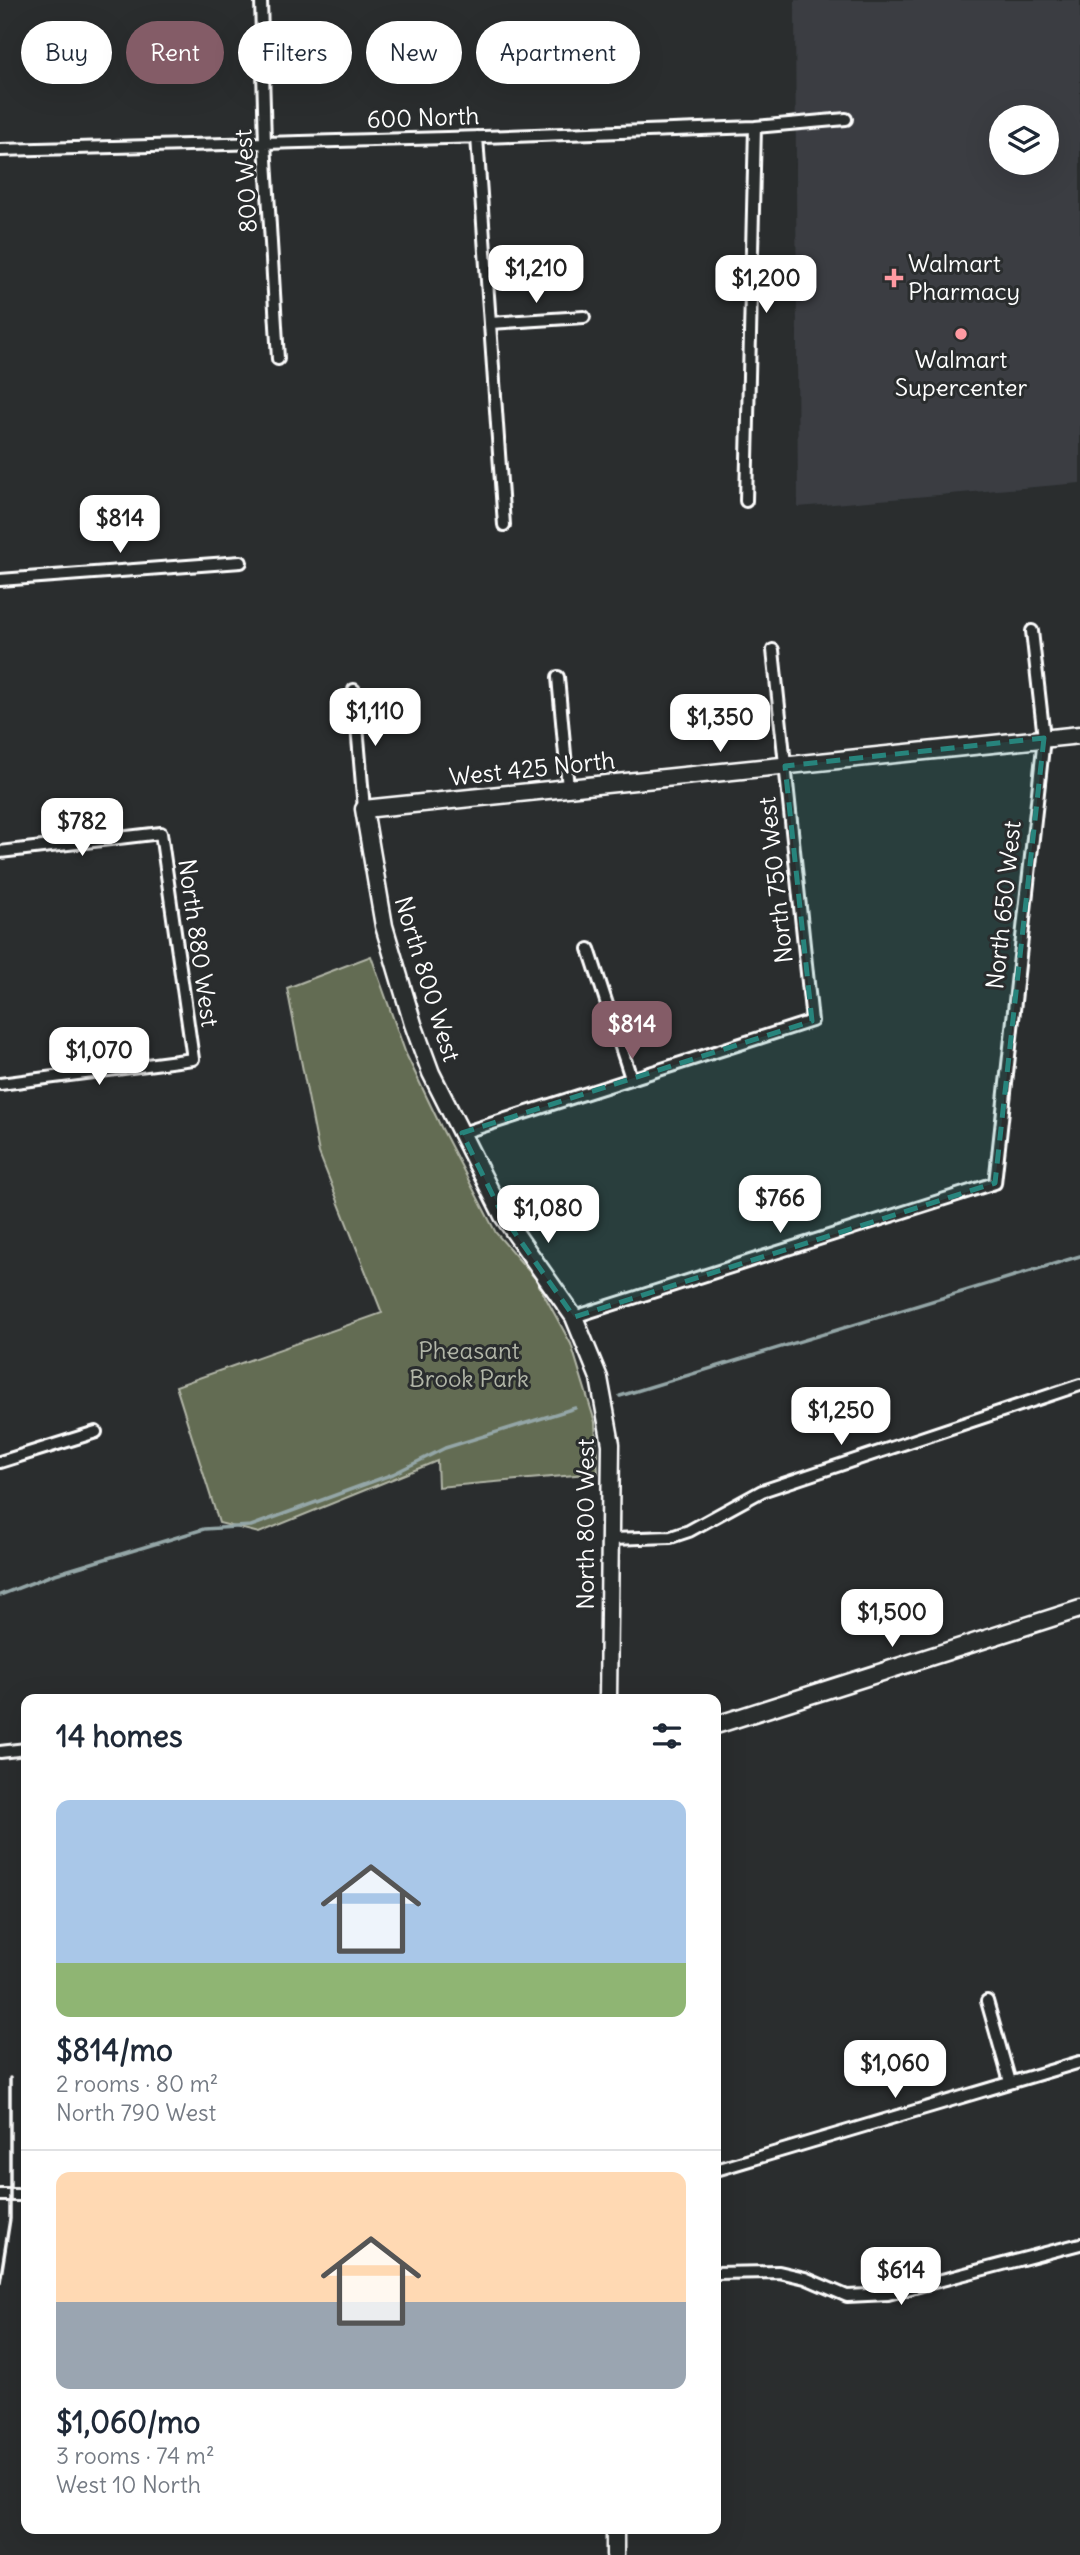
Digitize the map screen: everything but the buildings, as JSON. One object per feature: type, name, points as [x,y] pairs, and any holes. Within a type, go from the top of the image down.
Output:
[{"type":"street","name":"800 West","points":[[261,0],[265,143],[278,359]]},
{"type":"street","name":"600 North","points":[[0,150],[477,138],[755,127],[846,119]]},
{"type":"street","points":[[746,501],[755,127]]},
{"type":"street","points":[[477,138],[504,525]]},
{"type":"street","points":[[490,323],[584,317]]},
{"type":"street","points":[[0,580],[242,562]]},
{"type":"street","name":"North 650 West","points":[[574,1317],[995,1183],[1044,738],[1032,631]]},
{"type":"street","name":"North 750 West","points":[[631,1078],[812,1021],[773,650]]},
{"type":"street","points":[[558,677],[568,788]]},
{"type":"street","name":"North 800 West","points":[[354,690],[364,809],[375,883],[397,975],[432,1073],[503,1216],[539,1262],[574,1317],[599,1378],[606,1405],[611,1444],[608,1694]]},
{"type":"street","name":"West 425 North","points":[[364,809],[1080,735]]},
{"type":"street","name":"North 880 West","points":[[0,852],[161,833],[193,1059],[0,1084]]},
{"type":"street","points":[[462,1133],[631,1078],[589,949]]},
{"type":"street","points":[[611,1539],[671,1537],[689,1531],[762,1491],[1080,1385]]},
{"type":"street","points":[[0,1462],[96,1432]]},
{"type":"street","points":[[721,1723],[1080,1609]]},
{"type":"street","points":[[0,1752],[21,1750]]},
{"type":"street","points":[[987,2001],[1010,2082]]},
{"type":"street","points":[[721,2169],[1080,2062]]},
{"type":"street","points":[[0,2195],[21,2195]]},
{"type":"street","points":[[721,2273],[779,2272],[805,2278],[847,2296],[888,2294],[1080,2244]]},
{"type":"street","points":[[615,2534],[615,2555]]},
{"type":"highlighted area","points":[[1044,738],[995,1183],[574,1317],[503,1216],[462,1133],[812,1021],[785,766]]},
{"type":"shaded area","points":[[795,0],[1080,0],[1080,483],[798,507]]},
{"type":"green space","name":"Pheasant Brook Park","points":[[371,956],[406,1054],[441,1127],[496,1233],[535,1278],[571,1344],[595,1422],[598,1473],[438,1487],[437,1461],[259,1533],[219,1523],[176,1386],[382,1313],[319,1153],[287,988]]},
{"type":"waterway","points":[[620,1396],[1080,1256]]},
{"type":"waterway","points":[[0,1595],[52,1575],[204,1529],[251,1526],[393,1474],[445,1448],[575,1408]]},
{"type":"railway","points":[[0,2282],[10,2219],[10,2078]]},
{"type":"place","name":"Walmart Pharmacy","points":[[894,278]]},
{"type":"place","name":"Walmart Supercenter","points":[[961,334]]}]
